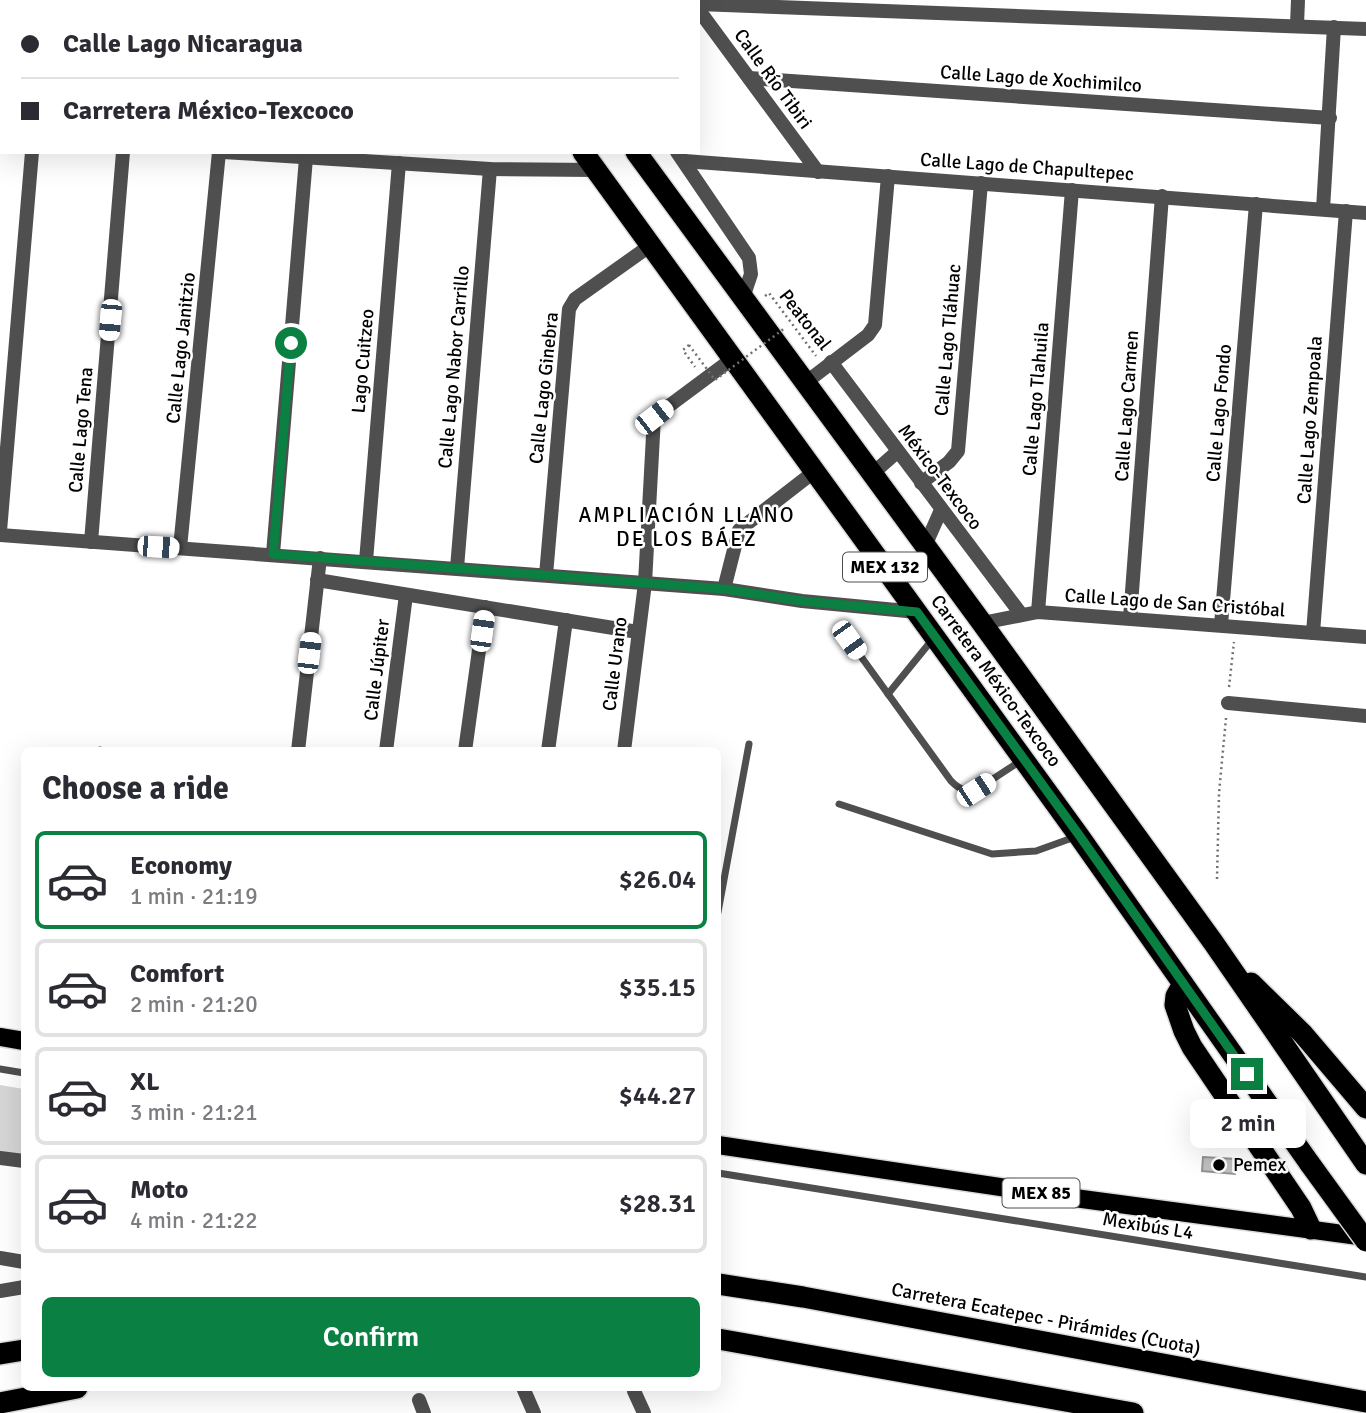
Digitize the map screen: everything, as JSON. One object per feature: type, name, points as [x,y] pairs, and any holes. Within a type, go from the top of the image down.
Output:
[{"type":"highway","name":"Carretera México-Texcoco","points":[[584,154],[1079,835],[1310,1164],[1366,1239]]},
{"type":"highway","name":"Carretera México-Texcoco","points":[[638,154],[752,298],[805,383],[1225,960],[1366,1164]]},
{"type":"highway","points":[[1225,960],[1303,1034],[1366,1108]]},
{"type":"highway","points":[[1184,984],[1176,996],[1175,1005],[1192,1047],[1301,1208],[1311,1229]]},
{"type":"highway","name":"Carretera Ecatepec - Pirámides (Cuota)","points":[[721,1284],[803,1297],[1366,1402]]},
{"type":"highway","points":[[721,1340],[1133,1413]]},
{"type":"highway","points":[[0,1354],[21,1350]]},
{"type":"highway","points":[[0,1403],[62,1391]]},
{"type":"main road","points":[[0,1037],[21,1040]]},
{"type":"main road","name":"MEX 85","points":[[721,1145],[1366,1239]]},
{"type":"street","points":[[1297,25],[1298,0]]},
{"type":"street","points":[[700,7],[817,5],[1366,29]]},
{"type":"street","name":"Calle Río Tibiri","points":[[700,10],[818,172]]},
{"type":"street","points":[[1322,209],[1334,27]]},
{"type":"street","name":"Calle Lago de Xochimilco","points":[[749,78],[1330,118]]},
{"type":"street","points":[[32,154],[0,533],[724,589],[802,601],[917,612]]},
{"type":"street","name":"Calle Lago Tena","points":[[91,542],[123,154]]},
{"type":"street","name":"Calle Lago Janitzio","points":[[180,548],[221,154]]},
{"type":"street","points":[[249,154],[490,169],[596,170]]},
{"type":"street","points":[[681,157],[749,258],[752,298]]},
{"type":"street","name":"Calle Lago de Chapultepec","points":[[681,157],[818,172],[1366,213]]},
{"type":"street","points":[[273,554],[306,158]]},
{"type":"street","name":"Lago Cuitzeo","points":[[366,561],[399,163]]},
{"type":"street","name":"Calle Lago Nabor Carrillo","points":[[457,568],[490,169]]},
{"type":"street","points":[[805,383],[868,335],[875,325],[888,176]]},
{"type":"street","name":"Calle Lago Tláhuac","points":[[921,482],[949,462],[958,451],[981,183]]},
{"type":"street","name":"Calle Lago Tlahuila","points":[[1038,612],[1072,190]]},
{"type":"street","name":"Calle Lago Carmen","points":[[1130,618],[1162,196]]},
{"type":"street","name":"Calle Lago Fondo","points":[[1228,626],[1256,204]]},
{"type":"street","name":"Calle Lago Zempoala","points":[[1313,633],[1346,211]]},
{"type":"street","name":"Calle Lago Ginebra","points":[[546,575],[569,309],[575,299],[651,245]]},
{"type":"street","name":"Calle Urano","points":[[624,747],[645,583],[654,417],[732,359]]},
{"type":"street","name":"México-Texcoco","points":[[828,365],[1021,614]]},
{"type":"street","points":[[872,474],[897,452]]},
{"type":"street","points":[[724,589],[739,530],[815,471]]},
{"type":"street","points":[[925,546],[941,510]]},
{"type":"street","points":[[298,747],[320,558]]},
{"type":"street","points":[[317,580],[638,632]]},
{"type":"street","name":"Calle Júpiter","points":[[387,747],[406,595]]},
{"type":"street","points":[[466,747],[485,607]]},
{"type":"street","name":"Calle Lago de San Cristóbal","points":[[982,623],[1038,612],[1366,637]]},
{"type":"street","points":[[549,747],[566,620]]},
{"type":"street","points":[[1228,703],[1366,716]]},
{"type":"street","points":[[0,1158],[21,1161]]},
{"type":"street","points":[[0,1258],[21,1262]]},
{"type":"street","points":[[0,1291],[21,1288]]},
{"type":"street","points":[[524,1391],[534,1413]]},
{"type":"street","points":[[634,1391],[645,1413]]},
{"type":"lane","points":[[888,694],[935,637]]},
{"type":"lane","points":[[849,640],[951,781],[959,788],[976,790],[1024,759]]},
{"type":"lane","points":[[721,896],[749,744]]},
{"type":"lane","points":[[839,804],[992,853],[1037,851],[1079,835]]},
{"type":"lane","points":[[0,1069],[21,1072]]},
{"type":"lane","name":"Mexibús L4","points":[[721,1173],[1366,1277]]},
{"type":"path","name":"Peatonal","points":[[752,298],[769,293],[828,365]]},
{"type":"path","name":"Peatonal","points":[[704,379],[683,350],[690,345],[715,380],[785,328]]},
{"type":"path","points":[[1217,879],[1219,793],[1228,703],[1228,626]]},
{"type":"shaded area","points":[[0,1085],[21,1088],[21,1162],[0,1159]]},
{"type":"building","name":"Pemex","points":[[1203,1157],[1236,1159],[1235,1174],[1202,1171]]},
{"type":"place","name":"Pemex","points":[[1219,1165]]},
{"type":"district","name":"AMPLIACIÓN LLANO DE LOS BÁEZ","points":[[687,527]]},
{"type":"route","points":[[291,343],[273,554],[724,589],[802,601],[917,612],[1079,835],[1247,1074]]}]
